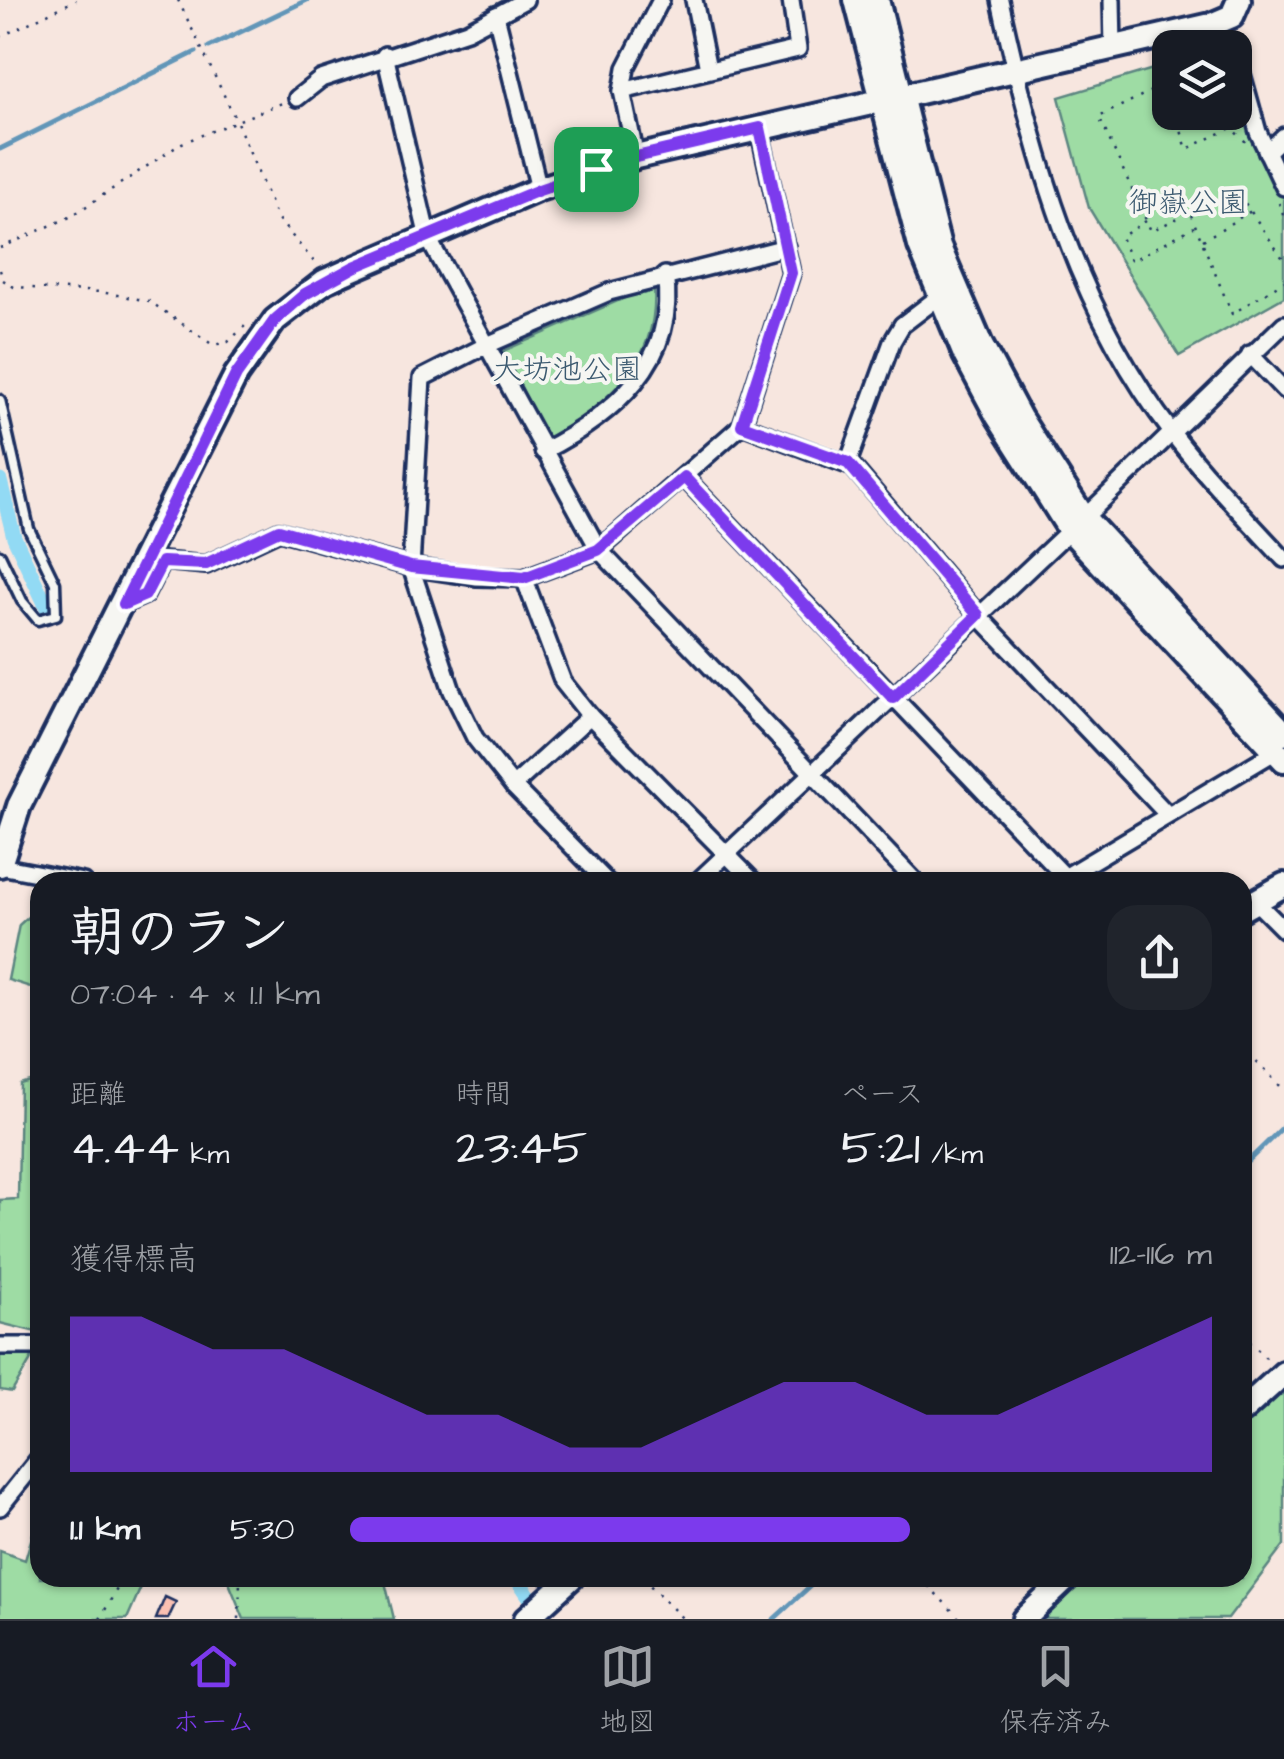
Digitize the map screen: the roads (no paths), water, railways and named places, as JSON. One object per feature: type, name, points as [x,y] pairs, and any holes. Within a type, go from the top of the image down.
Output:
[{"type":"street","points":[[297,98],[322,79],[385,54],[467,31],[525,0]]},
{"type":"street","points":[[636,157],[622,91],[626,68],[661,0]]},
{"type":"street","points":[[694,0],[708,69]]},
{"type":"street","points":[[622,91],[798,49],[790,0]]},
{"type":"street","points":[[856,0],[957,292],[1077,524]]},
{"type":"street","points":[[877,0],[904,197],[940,296],[997,415],[1077,524],[1281,748],[1079,872]]},
{"type":"street","points":[[1000,0],[1039,164],[1070,252],[1113,342],[1171,431],[1284,559]]},
{"type":"street","points":[[1112,0],[1113,48]]},
{"type":"street","points":[[31,872],[0,866],[19,806],[236,375],[269,328],[327,280],[539,190],[636,157],[1113,48],[1233,10]]},
{"type":"street","points":[[496,16],[539,190]]},
{"type":"street","points":[[385,54],[428,238],[598,550],[906,872]]},
{"type":"street","points":[[1252,110],[1284,186]]},
{"type":"street","points":[[124,604],[145,595],[162,562],[206,564],[270,532],[296,532],[411,567],[524,578],[598,550],[742,425],[790,283],[760,128]]},
{"type":"street","points":[[1267,152],[1284,136]]},
{"type":"street","points":[[598,872],[513,786],[465,722],[411,567],[422,378],[610,292],[786,247]]},
{"type":"street","points":[[543,451],[614,403],[650,364],[666,329],[669,300],[665,276]]},
{"type":"street","points":[[848,463],[892,342],[902,325],[940,296]]},
{"type":"street","points":[[709,872],[1284,324]]},
{"type":"street","points":[[1250,354],[1284,390]]},
{"type":"street","points":[[742,425],[848,463],[978,615],[1168,815]]},
{"type":"street","points":[[684,477],[1059,872]]},
{"type":"street","points":[[524,578],[551,659],[590,716],[744,872]]},
{"type":"street","points":[[513,786],[590,716]]},
{"type":"street","points":[[1252,903],[1284,885]]},
{"type":"street","points":[[1252,907],[1284,930]]},
{"type":"street","points":[[0,1346],[30,1346]]},
{"type":"street","points":[[1252,1402],[1283,1374]]},
{"type":"street","points":[[0,1507],[30,1470]]},
{"type":"street","points":[[526,1619],[561,1587]]},
{"type":"street","points":[[1024,1619],[1058,1587]]},
{"type":"lane","points":[[0,400],[30,529],[55,583],[56,615],[38,620],[22,601],[0,555]]},
{"type":"waterway","points":[[209,47],[307,0]]},
{"type":"waterway","points":[[0,149],[196,52]]},
{"type":"waterway","points":[[0,481],[14,537],[49,612]]},
{"type":"waterway","points":[[1252,1157],[1284,1126]]},
{"type":"waterway","points":[[523,1587],[533,1602]]},
{"type":"waterway","points":[[774,1619],[809,1587]]},
{"type":"park label","name":"御嶽公園","points":[[1188,203]]},
{"type":"park label","name":"大坊池公園","points":[[567,370]]}]
